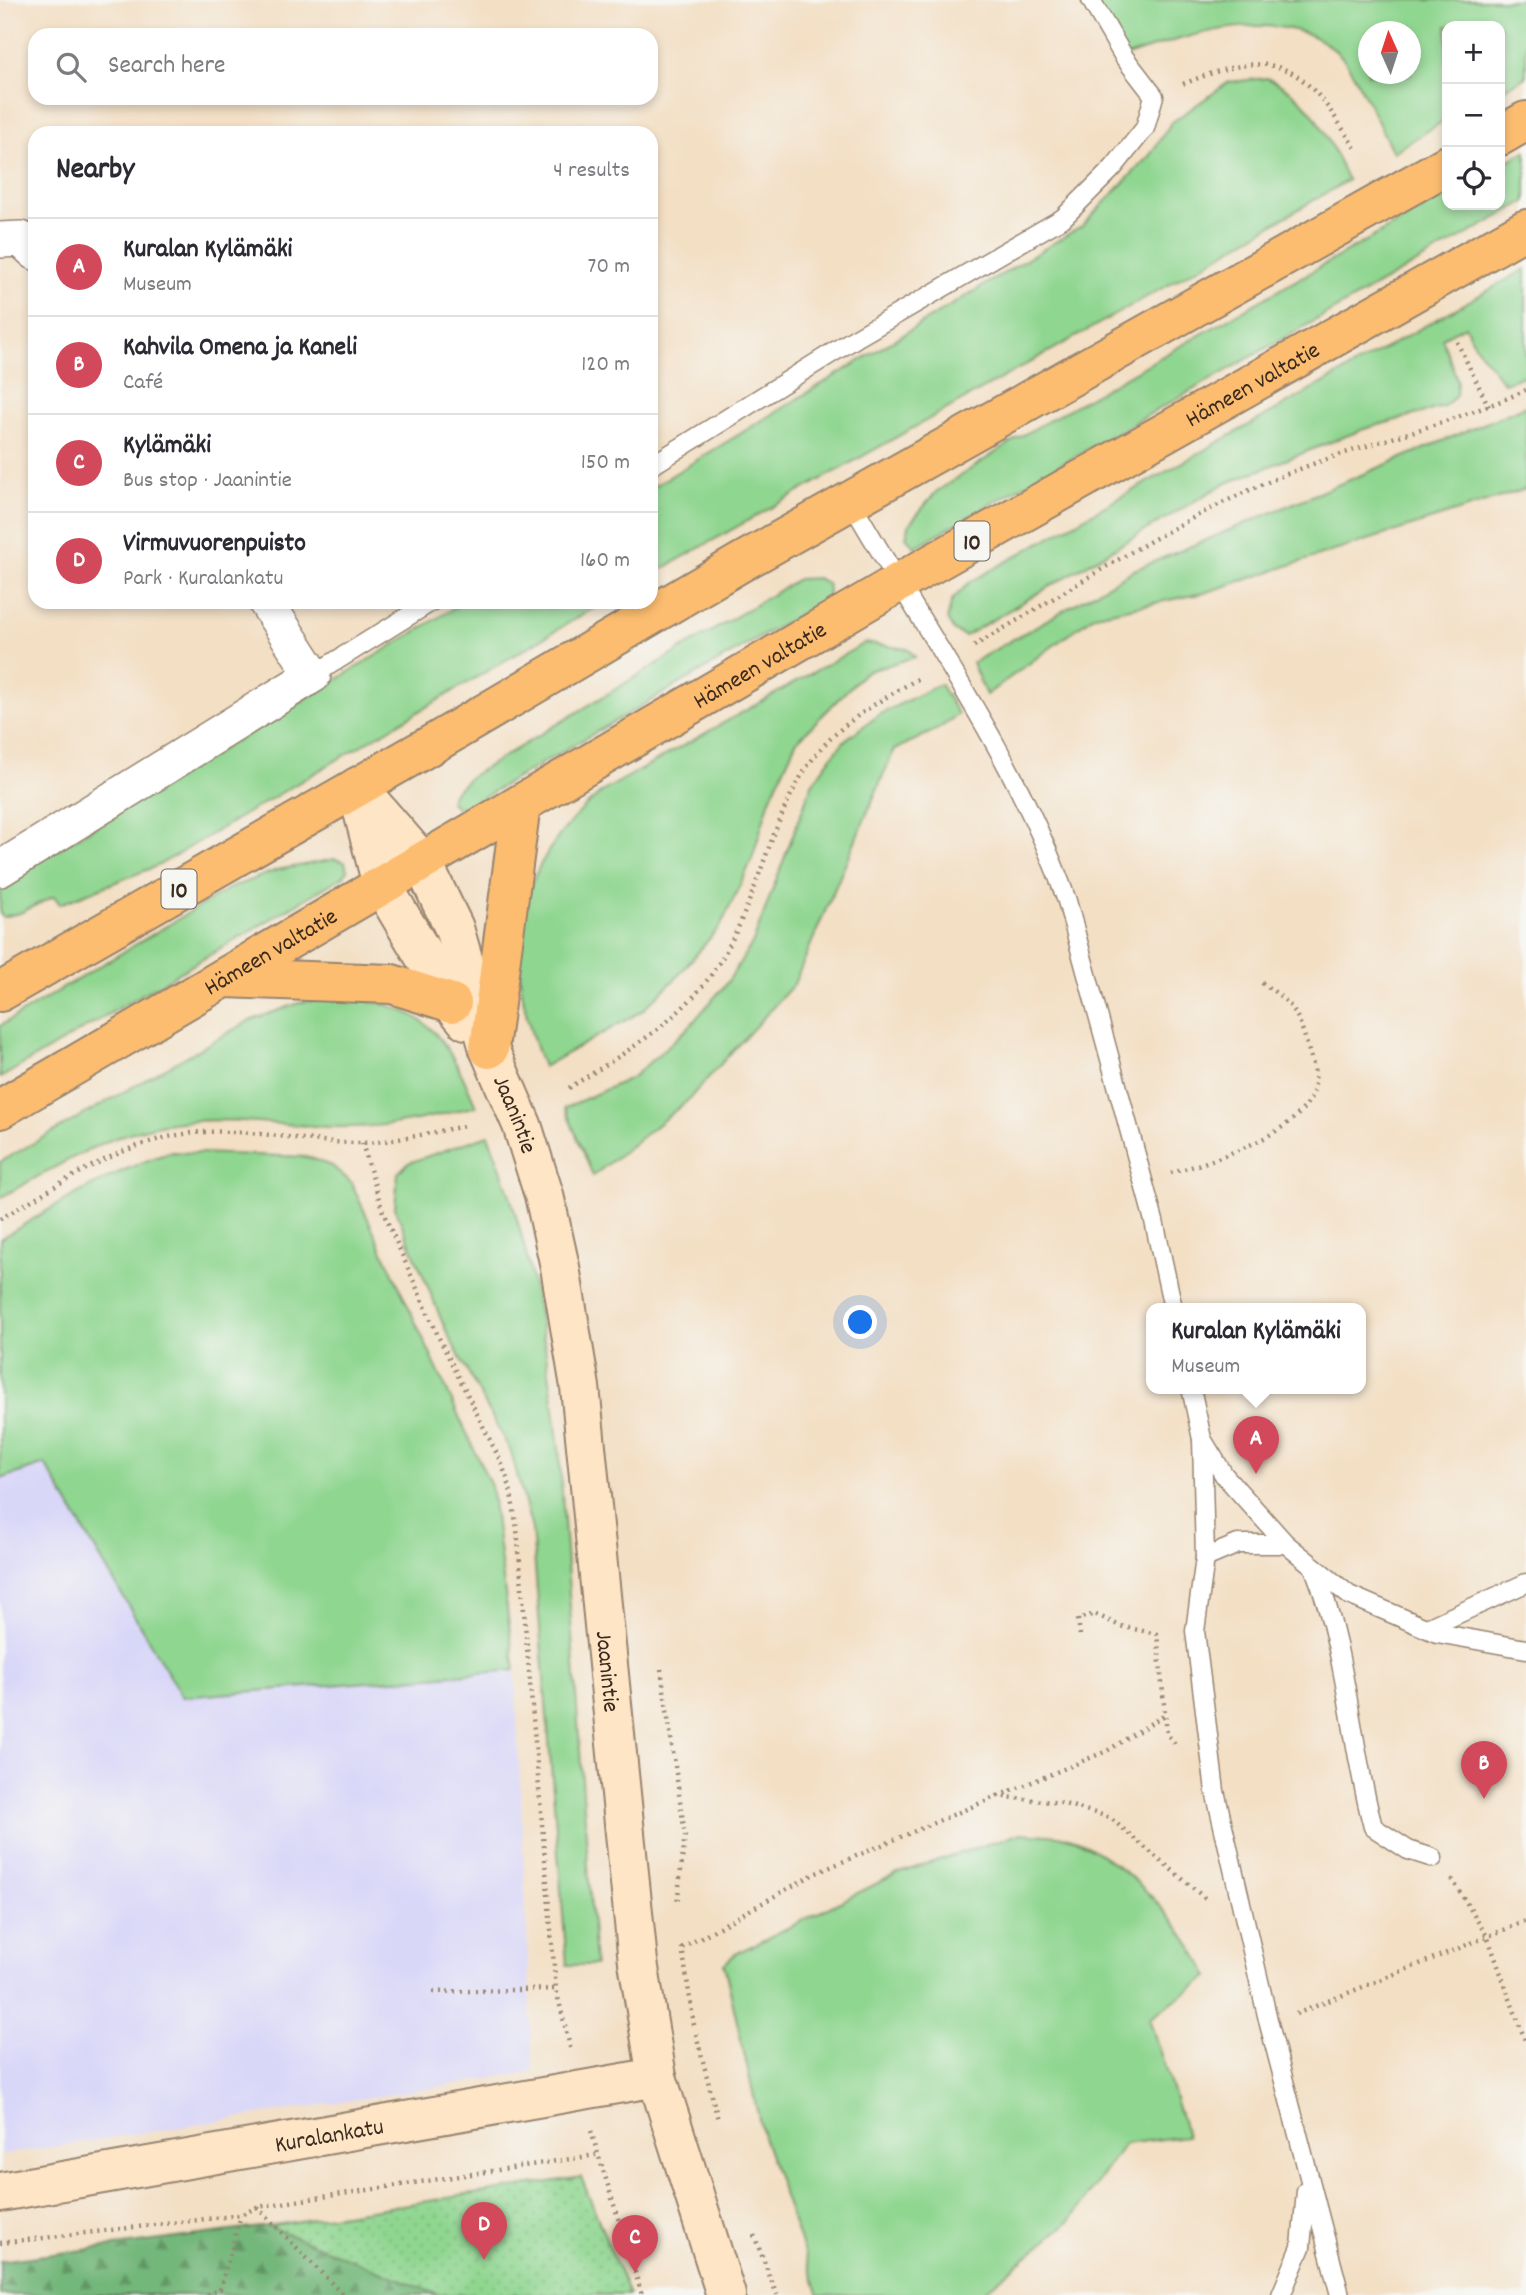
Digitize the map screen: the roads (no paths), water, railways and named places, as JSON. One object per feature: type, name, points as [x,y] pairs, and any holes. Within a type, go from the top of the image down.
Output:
[{"type":"highway","points":[[1505,133],[1526,121]]},
{"type":"highway","name":"10","points":[[0,992],[850,500],[1442,168]]},
{"type":"highway","name":"Hämeen valtatie","points":[[0,1109],[898,583],[1526,229]]},
{"type":"highway","points":[[489,1049],[520,804]]},
{"type":"highway","points":[[224,978],[392,984],[452,1003]]},
{"type":"main road","name":"Jaanintie","points":[[357,787],[422,862],[454,928],[489,1049],[522,1125],[544,1195],[580,1387],[638,1962],[657,2077],[726,2295]]},
{"type":"main road","name":"Jaanintie","points":[[357,787],[383,885],[452,1003],[489,1049]]},
{"type":"main road","name":"Kuralankatu","points":[[0,2192],[657,2077]]},
{"type":"street","points":[[0,240],[21,239],[28,246]]},
{"type":"street","points":[[0,869],[313,675],[271,609]]},
{"type":"lane","points":[[658,462],[856,338],[1063,218],[1113,168],[1145,128],[1154,96],[1124,57],[1091,0]]},
{"type":"lane","points":[[850,500],[898,583],[981,715],[1053,861],[1067,901],[1144,1182],[1172,1303]]},
{"type":"lane","points":[[313,675],[420,609]]},
{"type":"lane","points":[[1192,1394],[1202,1439],[1205,1558],[1195,1631],[1215,1791],[1269,2024],[1340,2295]]},
{"type":"lane","points":[[1202,1439],[1224,1475],[1286,1544],[1349,1595],[1437,1633],[1526,1649]]},
{"type":"lane","points":[[1205,1558],[1238,1544],[1286,1544]]},
{"type":"lane","points":[[1313,1565],[1328,1605],[1349,1703],[1359,1773],[1373,1827],[1408,1850],[1433,1858]]},
{"type":"lane","points":[[1427,1628],[1526,1583]]},
{"type":"lane","points":[[1281,2295],[1301,2246],[1307,2176]]},
{"type":"place","name":"Kuralan Kylämäki","points":[[1256,1474]]},
{"type":"place","name":"Kahvila Omena ja Kaneli","points":[[1484,1799]]},
{"type":"place","name":"Virmuvuorenpuisto","points":[[484,2260]]},
{"type":"place","name":"Kylämäki","points":[[635,2273]]}]
